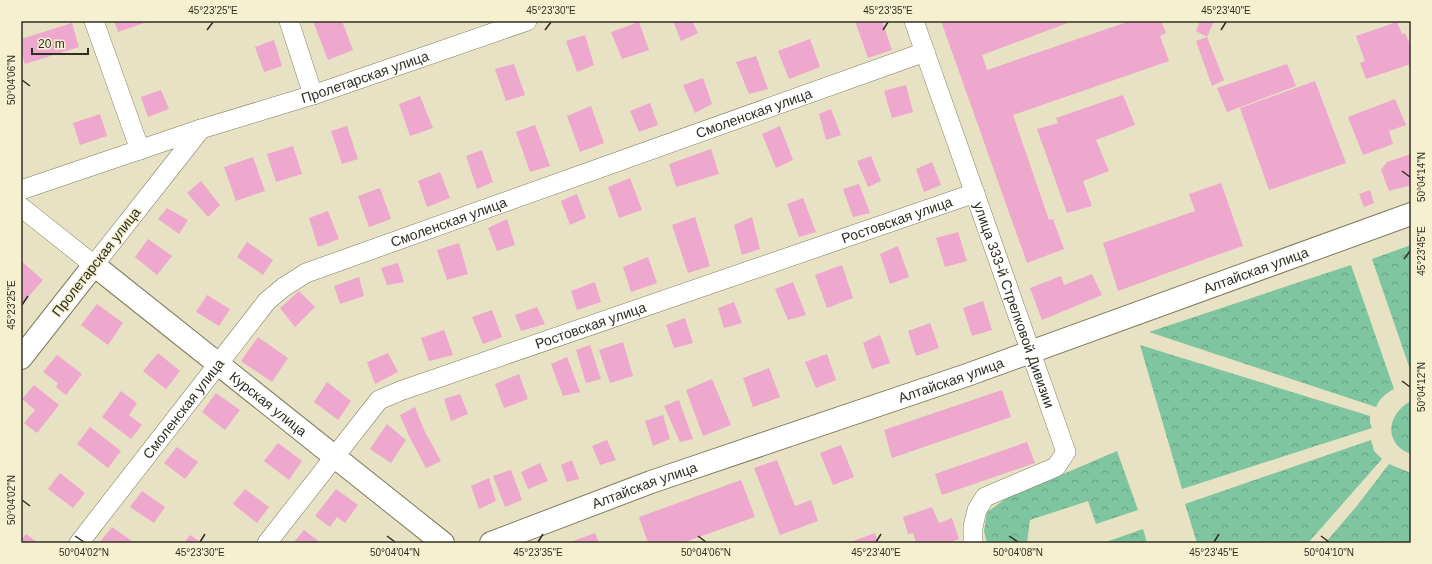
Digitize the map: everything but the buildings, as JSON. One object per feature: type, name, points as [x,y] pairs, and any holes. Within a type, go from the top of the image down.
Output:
[{"type":"street","points":[[94,21],[140,150]]},
{"type":"street","points":[[288,21],[313,95]]},
{"type":"street","name":"Пролетарская улица","points":[[21,190],[201,129],[313,95],[527,21]]},
{"type":"street","name":"улица 333-й Стрелковой Дивизии","points":[[914,21],[1032,350],[1066,452],[1056,467],[985,496],[977,510],[973,527],[973,543]]},
{"type":"street","name":"Смоленская улица","points":[[79,543],[267,301],[284,287],[306,273],[925,52]]},
{"type":"street","name":"Пролетарская улица","points":[[21,358],[201,129]]},
{"type":"street","name":"Ростовская улица","points":[[267,543],[379,400],[400,391],[975,193]]},
{"type":"street","points":[[21,207],[94,265]]},
{"type":"street","name":"Алтайская улица","points":[[491,543],[651,482],[959,377],[1411,214]]},
{"type":"street","name":"Курская улица","points":[[94,265],[443,543]]},
{"type":"green space","points":[[1411,245],[1411,372],[1372,259]]},
{"type":"green space","points":[[1351,265],[1394,389],[1383,396],[1376,407],[1149,332]]},
{"type":"green space","points":[[1140,345],[1370,416],[1372,428],[1182,489]]},
{"type":"green space","points":[[1411,402],[1411,454],[1396,444],[1392,437],[1391,430],[1392,422],[1396,415],[1401,408]]},
{"type":"green space","points":[[1371,440],[1374,451],[1382,459],[1308,543],[1197,543],[1185,504]]},
{"type":"green space","points":[[1117,451],[1138,510],[1096,524],[1088,501],[1030,520],[1027,543],[987,543],[984,531],[987,512],[1007,498]]},
{"type":"green space","points":[[1389,464],[1411,473],[1411,543],[1325,543],[1356,507]]},
{"type":"green space","points":[[1143,529],[1147,543],[1103,543]]}]
